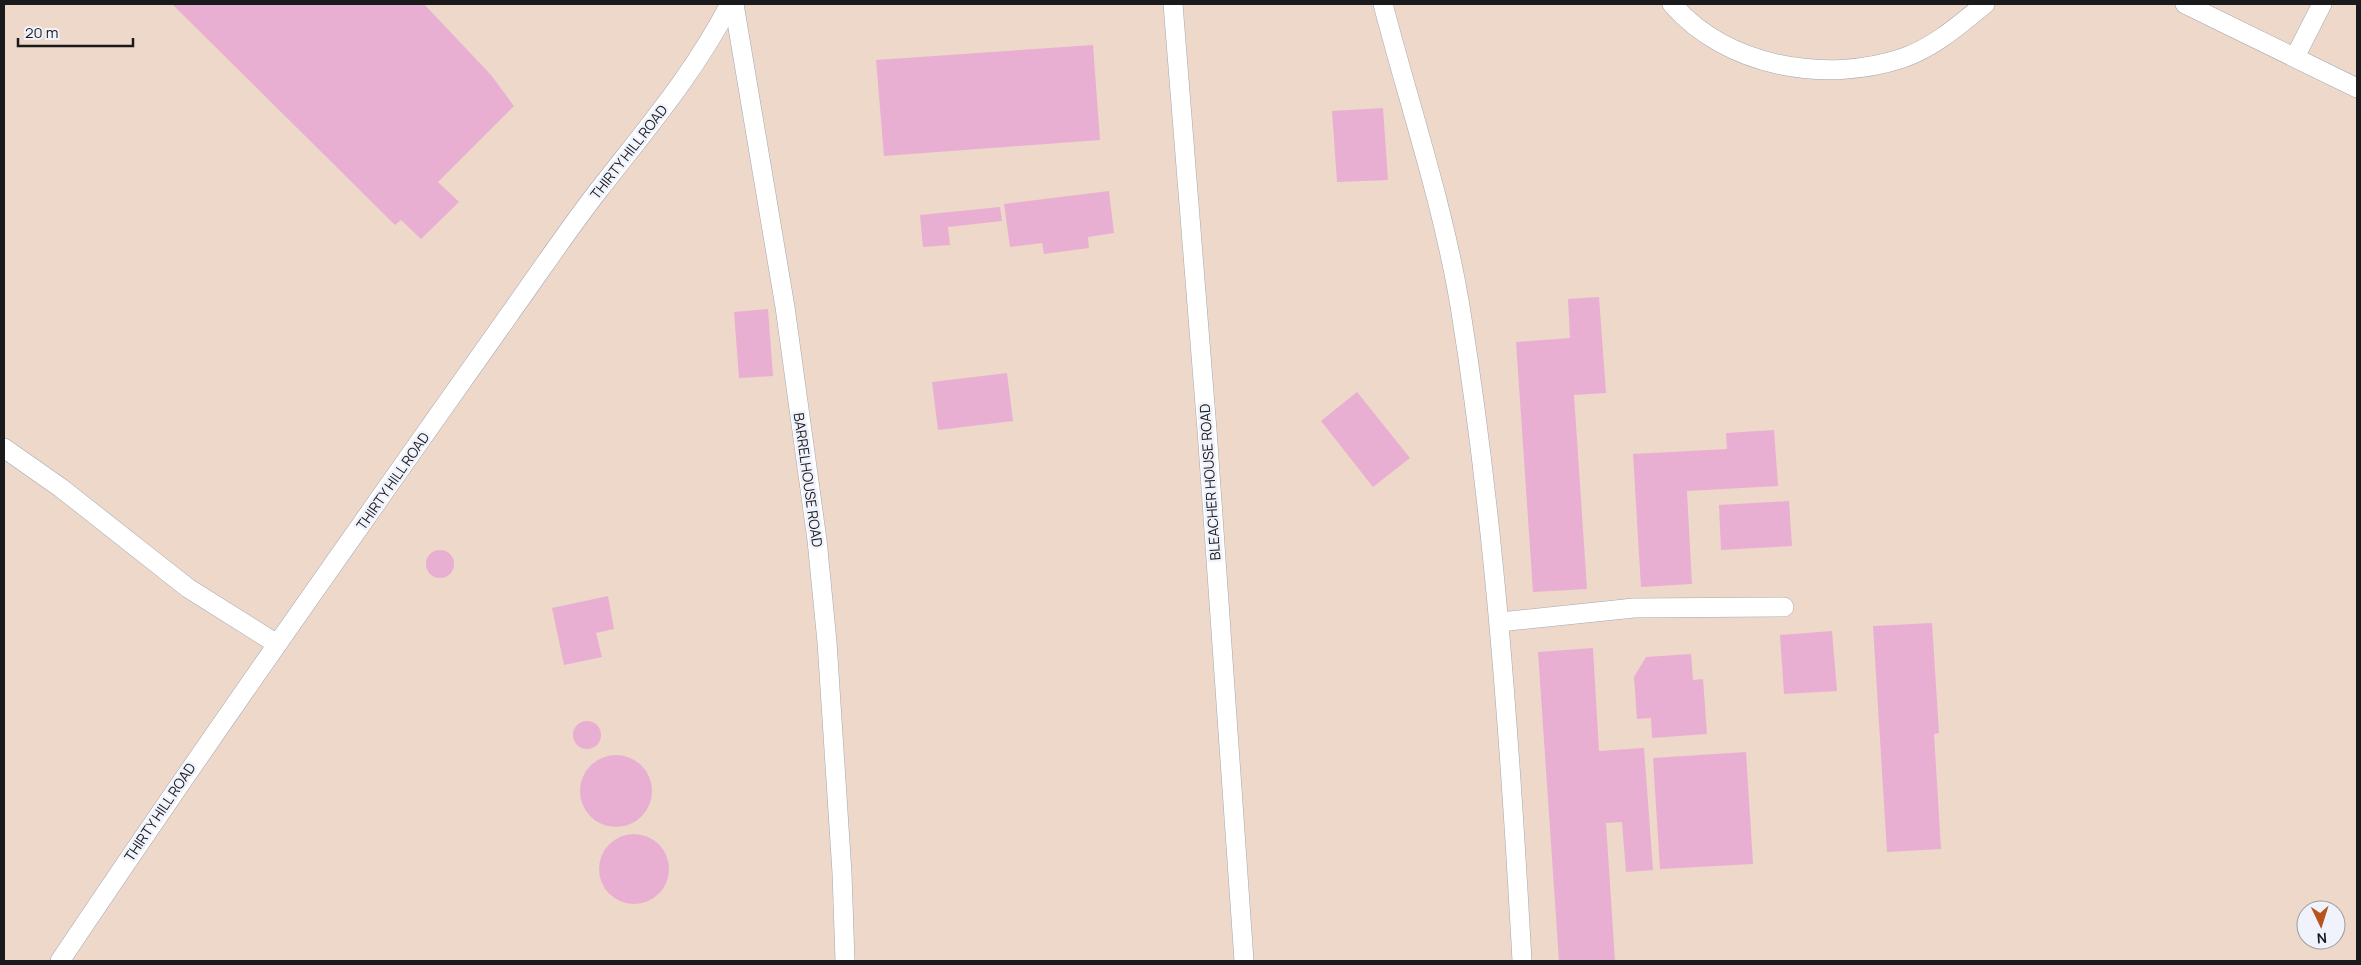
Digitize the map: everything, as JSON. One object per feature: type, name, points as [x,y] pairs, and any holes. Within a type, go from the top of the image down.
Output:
[{"type":"lane","name":"THIRTY HILL ROAD","points":[[60,961],[174,791],[596,193],[664,109],[710,41],[730,4]]},
{"type":"lane","name":"BARRELHOUSE ROAD","points":[[734,4],[785,307],[817,540],[827,642],[842,873],[845,961]]},
{"type":"lane","name":"BLEACHER HOUSE ROAD","points":[[1173,4],[1208,440],[1244,961]]},
{"type":"lane","points":[[1383,4],[1444,229],[1459,305],[1485,484],[1500,622],[1511,759],[1522,961]]},
{"type":"lane","points":[[1672,4],[1686,20],[1722,44],[1768,63],[1817,70],[1863,68],[1904,58],[1945,37],[1985,4]]},
{"type":"lane","points":[[2185,4],[2357,88]]},
{"type":"lane","points":[[2295,57],[2322,4]]},
{"type":"lane","points":[[5,451],[61,488],[188,588],[277,644]]},
{"type":"lane","points":[[1500,622],[1634,608],[1784,607]]},
{"type":"shaded area","points":[[4,4],[2357,4],[2357,961],[4,961]]},
{"type":"building","points":[[172,4],[424,4],[491,75],[514,106],[438,182],[459,202],[421,239],[401,220],[395,225]]},
{"type":"building","points":[[1093,45],[1100,140],[884,156],[876,60]]},
{"type":"building","points":[[1383,108],[1388,180],[1337,182],[1332,111]]},
{"type":"building","points":[[1109,191],[1114,233],[1088,237],[1089,248],[1044,254],[1042,243],[1010,247],[1004,204]]},
{"type":"building","points":[[1000,207],[1002,221],[948,227],[950,245],[923,247],[920,215]]},
{"type":"building","points":[[1599,297],[1606,393],[1574,395],[1587,589],[1533,592],[1516,342],[1570,338],[1568,299]]},
{"type":"building","points":[[768,309],[773,376],[739,378],[734,312]]},
{"type":"building","points":[[1007,373],[1013,421],[938,430],[932,382]]},
{"type":"building","points":[[1357,392],[1410,458],[1373,487],[1321,421]]},
{"type":"building","points":[[1774,430],[1778,486],[1687,491],[1692,584],[1641,587],[1633,454],[1727,449],[1726,433]]},
{"type":"building","points":[[1789,501],[1792,546],[1721,550],[1719,505]]},
{"type":"building","points":[[440,550],[450,554],[454,564],[450,574],[440,578],[430,574],[426,564],[430,554]]},
{"type":"building","points":[[608,596],[614,629],[596,633],[602,657],[564,665],[552,608]]},
{"type":"building","points":[[1932,623],[1939,733],[1934,734],[1941,849],[1887,852],[1873,626]]},
{"type":"building","points":[[1832,631],[1837,691],[1784,694],[1780,635]]},
{"type":"building","points":[[1593,648],[1599,751],[1644,748],[1653,870],[1626,872],[1622,822],[1606,823],[1615,961],[1559,961],[1538,652]]},
{"type":"building","points":[[1691,654],[1693,680],[1703,679],[1707,734],[1652,738],[1651,718],[1637,719],[1634,677],[1646,657]]},
{"type":"building","points":[[587,721],[597,725],[601,735],[597,745],[587,749],[577,745],[573,735],[577,725]]},
{"type":"building","points":[[1746,752],[1753,864],[1660,869],[1653,758]]},
{"type":"building","points":[[616,755],[636,761],[646,771],[652,791],[646,811],[636,821],[616,827],[596,821],[586,811],[580,791],[586,771],[596,761]]},
{"type":"building","points":[[627,834],[641,834],[654,839],[664,849],[669,862],[669,876],[664,889],[654,899],[641,904],[627,904],[614,899],[604,889],[599,876],[599,862],[604,849],[614,839]]}]
